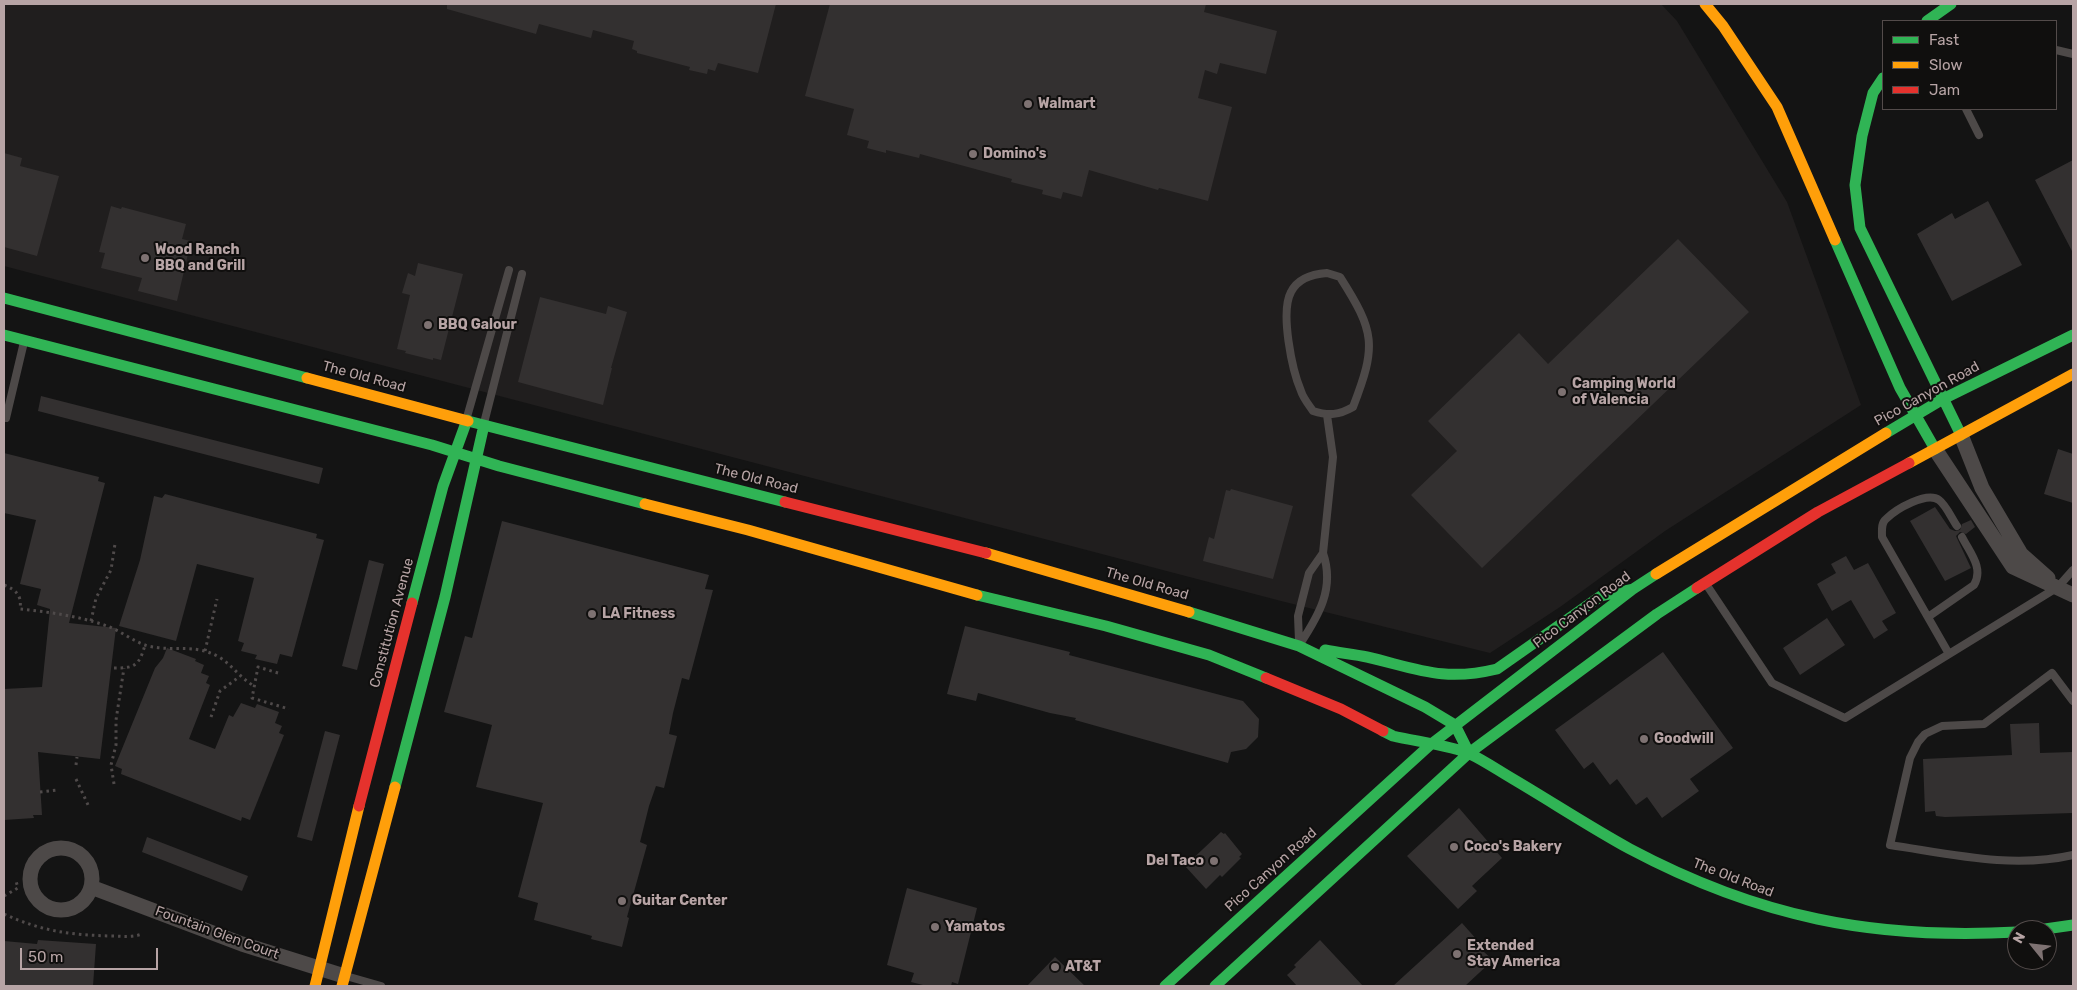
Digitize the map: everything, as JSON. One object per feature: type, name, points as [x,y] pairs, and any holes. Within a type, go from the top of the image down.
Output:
[{"type":"main road","points":[[1705,4],[1724,26],[1777,107],[1914,416],[1935,449]]},
{"type":"main road","points":[[1928,20],[1951,4]]},
{"type":"main road","points":[[1882,80],[1873,93],[1862,136],[1855,185],[1860,228],[1961,434]]},
{"type":"main road","name":"The Old Road","points":[[4,298],[484,425],[989,554],[1299,646],[1426,707],[1455,726],[1469,753]]},
{"type":"main road","name":"The Old Road","points":[[4,335],[455,452],[476,460],[748,530],[953,589],[1106,626],[1208,655],[1342,708],[1393,736],[1469,753],[1630,848],[1690,878],[1755,904],[1800,916],[1882,931],[1966,936],[2007,933]]},
{"type":"main road","name":"Pico Canyon Road","points":[[1165,986],[1430,745],[1633,589],[1696,548],[1943,399],[2073,335]]},
{"type":"main road","points":[[1215,986],[1469,753],[1657,614],[1818,512],[2073,374]]},
{"type":"main road","name":"Constitution Avenue","points":[[315,986],[318,968],[436,515],[467,420]]},
{"type":"main road","points":[[343,981],[445,597],[484,425]]},
{"type":"main road","points":[[1299,646],[1366,657],[1438,677],[1479,675],[1497,669],[1601,596],[1633,589]]},
{"type":"main road","points":[[2057,927],[2073,925]]},
{"type":"street","points":[[1961,434],[1982,488],[2021,554],[2058,587]]},
{"type":"street","points":[[1935,449],[2013,567],[2073,595]]},
{"type":"street","points":[[67,849],[84,859],[90,868],[91,887],[79,905],[69,909],[48,907],[38,900],[32,891],[30,881],[32,868],[46,852],[67,849]]},
{"type":"street","name":"Fountain Glen Court","points":[[91,887],[242,944],[318,968],[343,981]]},
{"type":"lane","points":[[2057,50],[2073,54]]},
{"type":"lane","points":[[1966,110],[1979,135]]},
{"type":"lane","name":"Constitution Avenue","points":[[467,420],[509,270]]},
{"type":"lane","points":[[1327,273],[1340,277],[1357,304],[1364,316],[1370,344],[1367,371],[1353,407],[1341,414],[1327,415],[1313,411],[1301,392],[1289,342],[1287,306],[1291,292],[1300,281],[1313,274],[1327,273]]},
{"type":"lane","points":[[484,425],[522,274]]},
{"type":"lane","points":[[6,418],[25,340]]},
{"type":"lane","points":[[1299,646],[1321,610],[1329,570],[1323,553],[1332,457],[1327,415]]},
{"type":"lane","points":[[1950,654],[1882,537],[1882,526],[1886,519],[1921,498],[1930,497],[1939,500],[1957,526]]},
{"type":"lane","points":[[1928,616],[1974,585],[1978,578],[1979,571],[1962,537]]},
{"type":"lane","points":[[1299,646],[1298,616],[1300,605],[1309,573],[1323,553]]},
{"type":"lane","points":[[1705,582],[1772,683],[1845,718],[2058,587],[2073,570]]},
{"type":"lane","points":[[2073,701],[2052,673],[1984,724],[1942,726],[1925,734],[1912,753],[1890,845],[2010,862],[2050,860],[2073,855]]},
{"type":"lane","points":[[343,981],[381,986]]},
{"type":"path","points":[[91,621],[96,598],[111,570],[115,544]]},
{"type":"path","points":[[4,585],[14,589],[20,596],[20,609],[56,613],[91,621],[107,626],[145,645],[164,649],[186,647],[205,651],[219,657],[234,670],[239,678],[254,686]]},
{"type":"path","points":[[205,651],[217,598]]},
{"type":"path","points":[[114,668],[133,666],[140,660],[145,645]]},
{"type":"path","points":[[278,673],[258,667],[252,698],[289,709]]},
{"type":"path","points":[[114,784],[111,765],[116,745],[116,720],[124,668]]},
{"type":"path","points":[[211,717],[220,691],[239,678]]},
{"type":"path","points":[[76,766],[77,757]]},
{"type":"path","points":[[76,779],[89,807]]},
{"type":"path","points":[[40,792],[58,790]]},
{"type":"path","points":[[4,896],[18,888],[16,881]]},
{"type":"path","points":[[4,914],[39,929],[78,935],[132,937],[142,934]]},
{"type":"shaded area","points":[[4,4],[1661,4],[1677,21],[1787,202],[1861,405],[1665,531],[1560,607],[1490,653],[1281,601],[4,266]]},
{"type":"building","points":[[447,4],[776,4],[758,73],[718,63],[715,71],[708,69],[707,74],[689,70],[690,67],[637,53],[637,51],[632,49],[634,41],[593,30],[591,38],[539,24],[536,34],[447,9]]},
{"type":"building","name":"Walmart","points":[[830,4],[1206,4],[1204,12],[1277,31],[1266,74],[1220,63],[1217,74],[1205,70],[1198,98],[1232,107],[1208,201],[1159,188],[1158,190],[1089,170],[1082,197],[1063,192],[1061,199],[1042,194],[1043,190],[1011,182],[1012,179],[920,154],[919,158],[886,150],[886,153],[867,148],[869,141],[847,135],[854,109],[805,96]]},
{"type":"building","points":[[4,153],[22,158],[20,166],[59,176],[37,256],[4,247]]},
{"type":"building","points":[[2073,160],[2073,253],[2035,180]]},
{"type":"building","points":[[1988,201],[2022,265],[1952,301],[1917,234],[1952,213],[1955,219]]},
{"type":"building","name":"Wood Ranch BBQ and Grill","points":[[111,206],[121,209],[122,207],[186,224],[182,239],[191,241],[177,301],[138,291],[142,278],[101,268],[105,253],[99,252]]},
{"type":"building","name":"Camping World of Valencia","points":[[1678,239],[1749,312],[1482,568],[1411,495],[1457,451],[1428,421],[1519,333],[1548,364]]},
{"type":"building","name":"BBQ Galour","points":[[418,263],[463,274],[441,360],[433,358],[433,360],[405,353],[406,351],[397,349],[410,295],[402,293],[408,273],[415,276]]},
{"type":"building","points":[[540,297],[606,314],[608,306],[627,312],[603,405],[518,382]]},
{"type":"building","points":[[41,396],[323,468],[319,484],[38,411]]},
{"type":"building","points":[[2058,449],[2073,454],[2073,503],[2044,494]]},
{"type":"building","points":[[4,453],[99,477],[98,481],[105,483],[69,623],[116,628],[100,759],[38,752],[42,815],[33,815],[34,818],[4,820],[4,689],[42,687],[50,609],[37,605],[41,589],[20,584],[36,520],[4,513]]},
{"type":"building","points":[[1231,489],[1293,506],[1273,579],[1203,561],[1209,537],[1214,539],[1226,490],[1230,491]]},
{"type":"building","points":[[165,494],[317,534],[316,538],[324,540],[292,657],[280,654],[277,664],[255,659],[257,655],[241,651],[244,643],[238,641],[254,578],[197,564],[176,641],[119,626],[140,560],[154,496],[162,498]]},
{"type":"building","points":[[1935,507],[1950,529],[1960,530],[1962,524],[1971,520],[1975,527],[1966,534],[1960,532],[1956,536],[1971,568],[1945,581],[1910,521]]},
{"type":"building","points":[[502,521],[709,575],[705,589],[713,590],[689,680],[682,678],[673,713],[669,734],[677,736],[664,788],[656,786],[649,806],[640,842],[647,845],[627,917],[629,918],[622,947],[591,939],[592,936],[534,920],[538,903],[518,897],[543,803],[476,787],[492,725],[444,712],[465,636],[472,638]]},
{"type":"building","points":[[1846,556],[1854,570],[1868,563],[1896,613],[1882,621],[1888,630],[1874,639],[1851,600],[1832,611],[1817,584],[1836,573],[1831,564]]},
{"type":"building","points":[[369,560],[384,564],[357,670],[342,666]]},
{"type":"building","points":[[1827,618],[1845,645],[1800,675],[1783,648]]},
{"type":"building","points":[[965,626],[1070,652],[1069,655],[1243,701],[1259,719],[1258,737],[1246,749],[1231,752],[1228,763],[1075,720],[1076,718],[1050,713],[978,693],[976,701],[947,694]]},
{"type":"building","points":[[167,648],[196,659],[195,661],[204,665],[201,673],[209,676],[206,683],[210,685],[189,739],[215,749],[229,715],[233,717],[241,703],[255,708],[257,704],[279,712],[275,723],[282,726],[279,733],[284,735],[250,820],[242,817],[241,821],[121,774],[122,769],[115,766],[155,668],[163,658]]},
{"type":"building","name":"Goodwill","points":[[1663,652],[1733,748],[1690,779],[1699,791],[1662,818],[1647,797],[1636,805],[1617,779],[1610,785],[1593,762],[1584,769],[1555,730]]},
{"type":"building","points":[[2039,723],[2040,753],[2073,752],[2073,813],[1945,817],[1936,816],[1935,811],[1925,812],[1923,759],[2012,755],[2010,724]]},
{"type":"building","points":[[325,731],[340,735],[312,841],[297,837]]},
{"type":"building","name":"Coco's Bakery","points":[[1459,808],[1502,858],[1472,886],[1477,891],[1458,909],[1407,856]]},
{"type":"building","name":"Del Taco","points":[[1221,832],[1225,833],[1242,854],[1239,857],[1241,858],[1222,877],[1220,875],[1206,889],[1185,866]]},
{"type":"building","points":[[147,837],[248,876],[242,891],[142,852]]},
{"type":"building","name":"Yamatos","points":[[907,888],[977,908],[958,984],[952,982],[951,986],[927,986],[911,982],[914,973],[887,965]]},
{"type":"building","name":"Extended Stay America","points":[[1462,923],[1486,950],[1484,952],[1493,960],[1465,986],[1393,986]]},
{"type":"building","points":[[38,940],[96,944],[93,986],[4,986],[4,941],[37,944]]},
{"type":"building","points":[[1320,940],[1363,986],[1297,986],[1287,975],[1296,967],[1294,965]]},
{"type":"building","name":"AT&T","points":[[1055,957],[1085,986],[1027,986]]},
{"type":"traffic: fast","points":[[1928,20],[1951,4]]},
{"type":"traffic: fast","points":[[1882,80],[1873,93],[1862,136],[1855,185],[1860,228],[1961,435]]},
{"type":"traffic: fast","points":[[1835,240],[1900,388],[1935,449]]},
{"type":"traffic: fast","points":[[4,298],[307,378]]},
{"type":"traffic: fast","points":[[4,335],[432,445],[499,466],[645,504]]},
{"type":"traffic: fast","points":[[1886,433],[1943,399],[2073,335]]},
{"type":"traffic: fast","points":[[412,603],[443,486],[467,420]]},
{"type":"traffic: fast","points":[[468,421],[785,502]]},
{"type":"traffic: fast","points":[[395,787],[445,597],[484,425]]},
{"type":"traffic: fast","points":[[1165,986],[1430,745],[1633,589],[1656,574]]},
{"type":"traffic: fast","points":[[1215,986],[1469,753],[1657,614],[1697,588]]},
{"type":"traffic: fast","points":[[1325,650],[1367,657],[1431,672],[1446,674],[1478,673],[1497,669],[1601,596],[1633,589]]},
{"type":"traffic: fast","points":[[977,595],[1106,626],[1209,655],[1266,678]]},
{"type":"traffic: fast","points":[[1189,612],[1299,646],[1425,707],[1455,725],[1469,753]]},
{"type":"traffic: fast","points":[[1383,731],[1393,736],[1444,746],[1470,754],[1630,849],[1724,892],[1818,919],[1865,927],[1914,932],[1964,934],[2007,932]]},
{"type":"traffic: fast","points":[[2057,927],[2073,925]]},
{"type":"traffic: slow","points":[[1705,4],[1723,26],[1777,107],[1835,240]]},
{"type":"traffic: slow","points":[[1909,463],[2073,374]]},
{"type":"traffic: slow","points":[[307,378],[468,421]]},
{"type":"traffic: slow","points":[[1656,574],[1886,433]]},
{"type":"traffic: slow","points":[[645,504],[748,530],[977,595]]},
{"type":"traffic: slow","points":[[986,553],[1189,612]]},
{"type":"traffic: slow","points":[[342,986],[395,787]]},
{"type":"traffic: slow","points":[[315,986],[359,806]]},
{"type":"traffic: jam","points":[[1697,588],[1818,512],[1909,463]]},
{"type":"traffic: jam","points":[[785,502],[986,553]]},
{"type":"traffic: jam","points":[[359,806],[412,603]]},
{"type":"traffic: jam","points":[[1266,678],[1341,709],[1383,731]]},
{"type":"place","name":"Walmart","points":[[1028,104]]},
{"type":"place","name":"Domino's","points":[[973,154]]},
{"type":"place","name":"Wood Ranch BBQ and Grill","points":[[145,258]]},
{"type":"place","name":"BBQ Galour","points":[[428,325]]},
{"type":"place","name":"Camping World of Valencia","points":[[1562,392]]},
{"type":"place","name":"LA Fitness","points":[[592,614]]},
{"type":"place","name":"Goodwill","points":[[1644,739]]},
{"type":"place","name":"Coco's Bakery","points":[[1454,847]]},
{"type":"place","name":"Del Taco","points":[[1214,861]]},
{"type":"place","name":"Guitar Center","points":[[622,901]]},
{"type":"place","name":"Yamatos","points":[[935,927]]},
{"type":"place","name":"Extended Stay America","points":[[1457,954]]},
{"type":"place","name":"AT&T","points":[[1055,967]]}]
